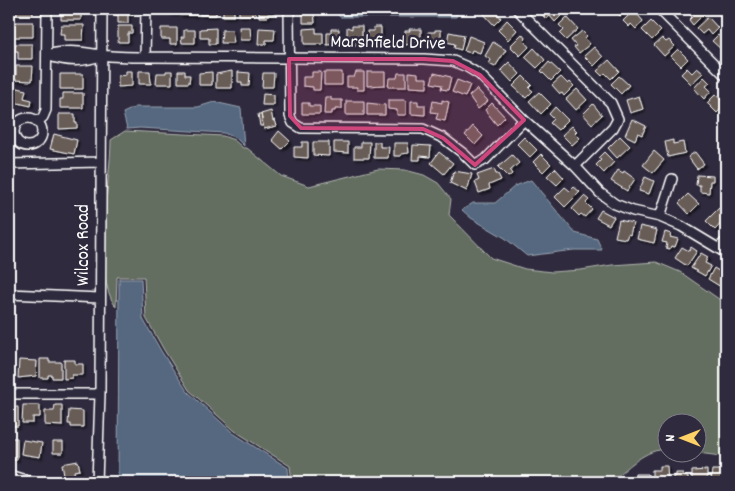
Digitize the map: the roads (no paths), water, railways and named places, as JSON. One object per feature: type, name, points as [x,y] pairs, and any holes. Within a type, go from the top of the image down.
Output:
[{"type":"street","points":[[38,122],[46,110],[47,9]]},
{"type":"street","name":"Wilcox Road","points":[[97,482],[100,394],[102,9]]},
{"type":"street","points":[[145,57],[146,9]]},
{"type":"street","points":[[289,9],[290,116],[293,123],[301,128],[423,130],[443,138],[475,165],[485,160],[524,120]]},
{"type":"street","points":[[517,9],[611,104],[618,119],[613,128],[575,166]]},
{"type":"street","points":[[659,9],[726,76]]},
{"type":"street","name":"Marshfield Drive","points":[[47,56],[63,61],[89,61],[102,55],[289,59],[424,59],[453,61],[480,75],[524,120],[575,166],[600,193],[614,204],[632,211],[660,217],[681,226],[722,251]]},
{"type":"street","points":[[9,164],[101,162]]},
{"type":"street","points":[[660,217],[672,179]]},
{"type":"street","points":[[722,251],[726,240]]},
{"type":"street","points":[[9,294],[100,298]]},
{"type":"street","points":[[9,394],[100,394]]},
{"type":"street","points":[[9,475],[32,482]]},
{"type":"water","points":[[332,9],[459,10],[456,17],[340,17]]},
{"type":"water","points":[[214,102],[241,108],[244,146],[236,138],[224,133],[140,128],[127,129],[123,113],[136,107],[198,107]]},
{"type":"water","points":[[531,180],[575,233],[597,239],[602,250],[574,250],[527,256],[505,238],[471,218],[462,210],[473,203],[495,203],[515,186]]},
{"type":"water","points":[[119,279],[141,279],[143,319],[187,391],[233,433],[288,468],[289,482],[118,482]]}]
